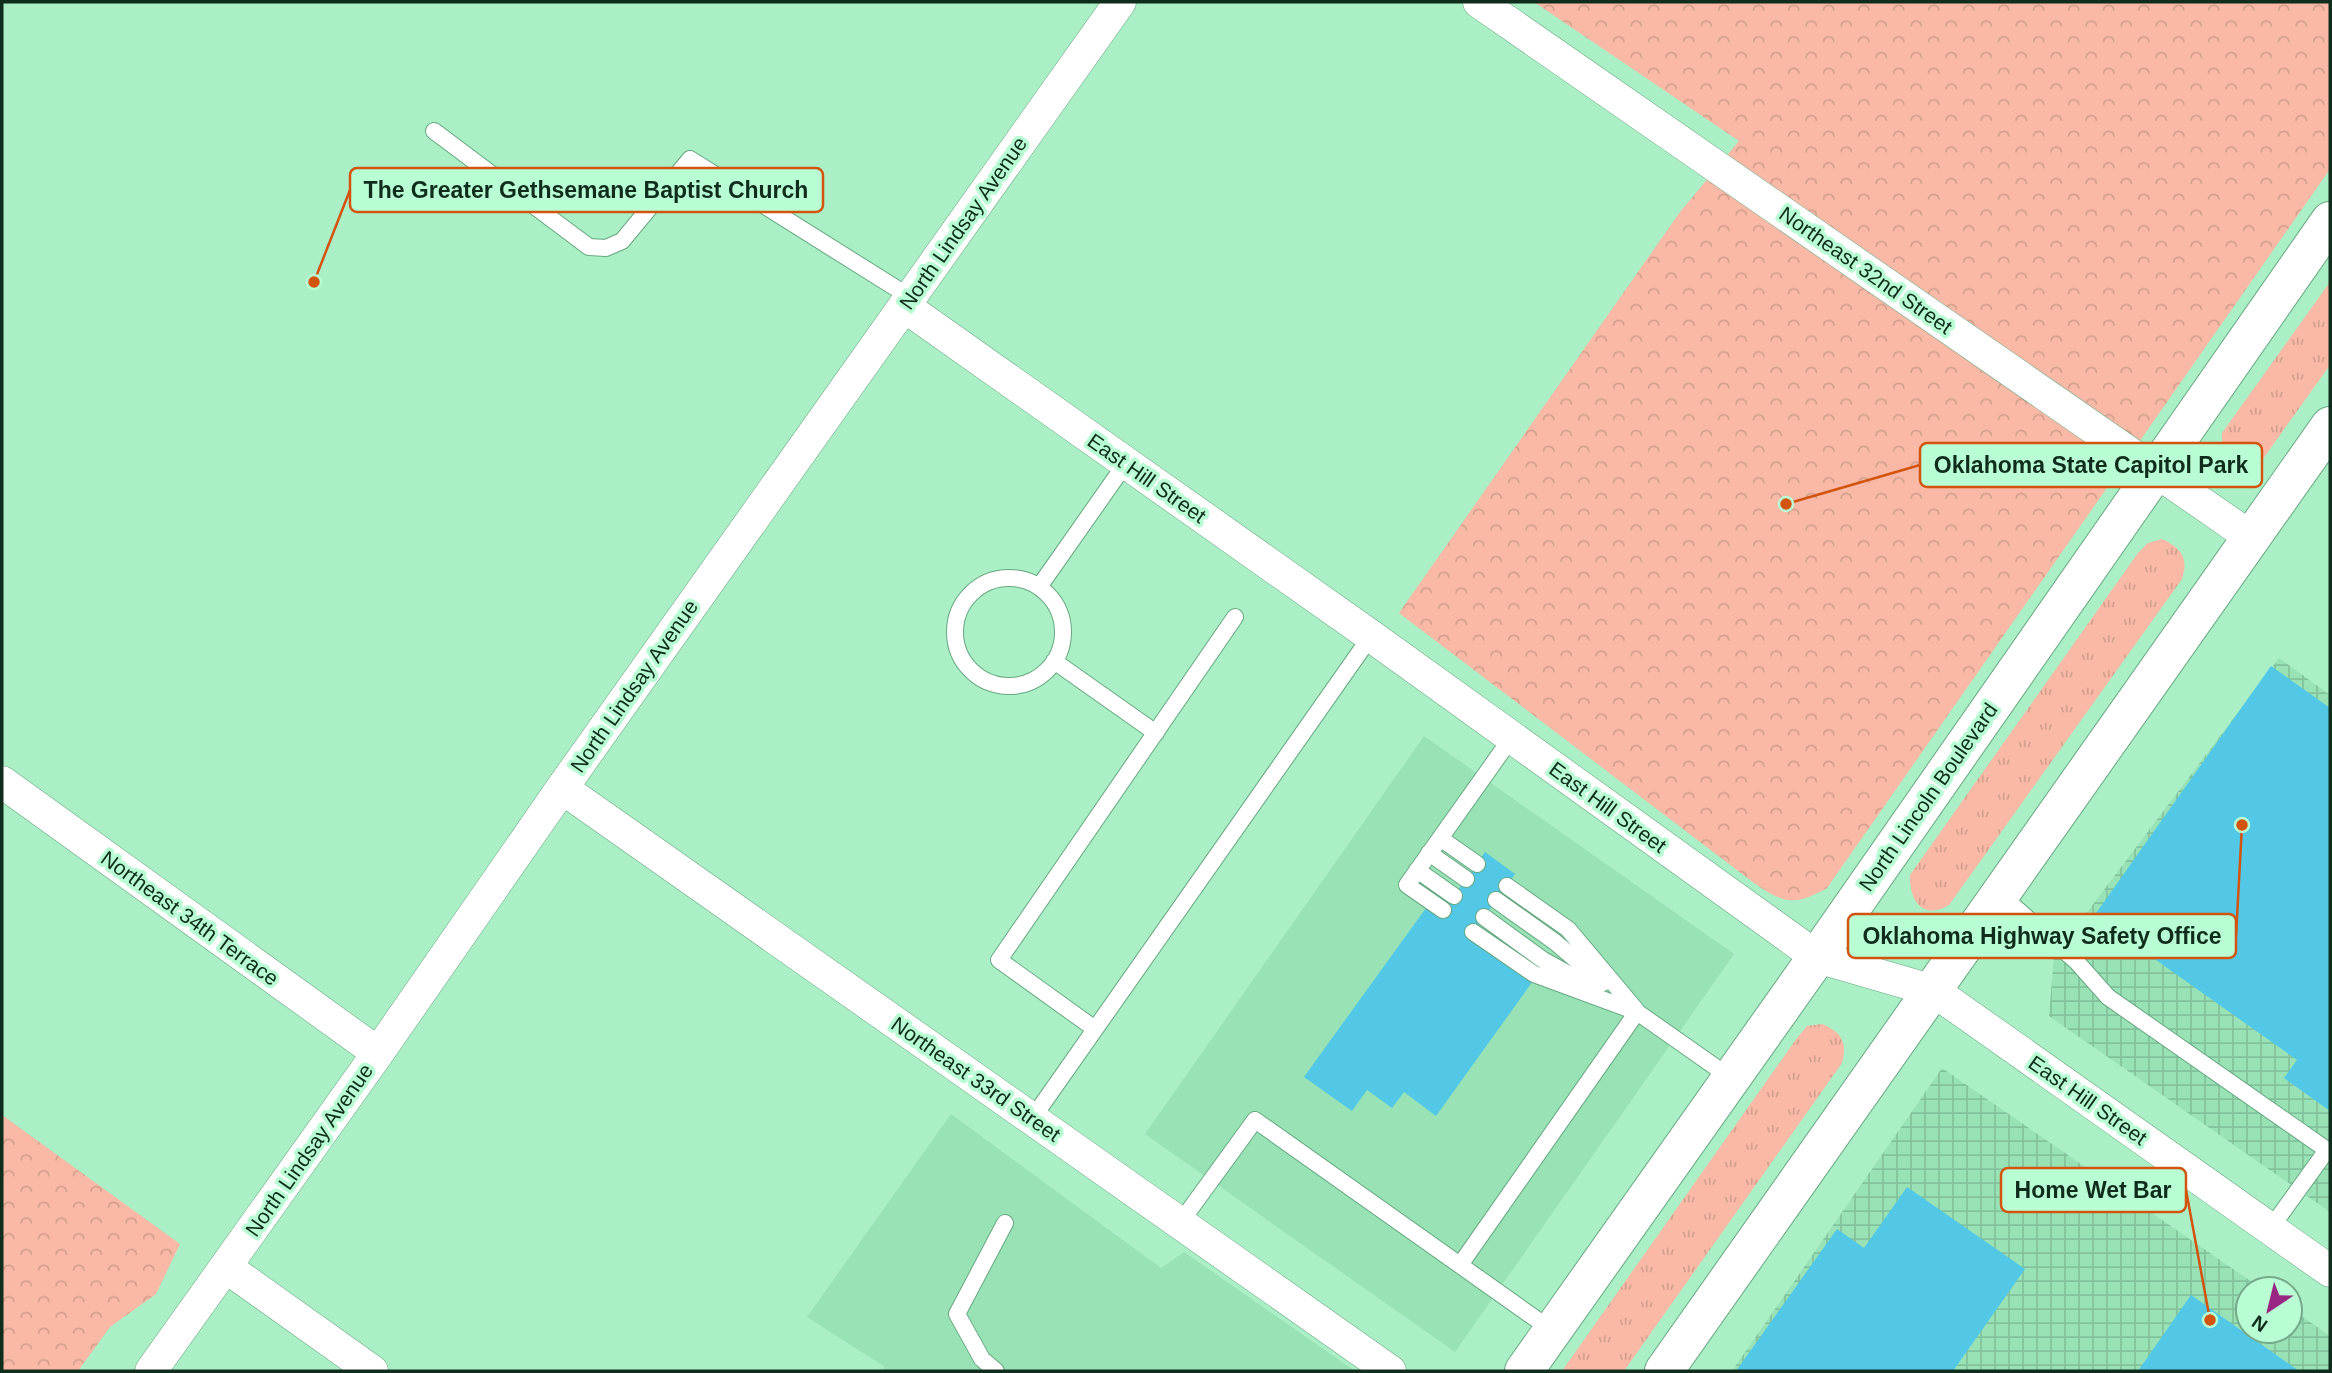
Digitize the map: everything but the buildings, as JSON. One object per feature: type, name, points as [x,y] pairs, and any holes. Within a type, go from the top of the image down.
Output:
[{"type":"main road","name":"North Lincoln Boulevard","points":[[1524,1371],[1817,957],[2330,222]]},
{"type":"main road","points":[[1664,1371],[2330,426]]},
{"type":"street","name":"North Lindsay Avenue","points":[[150,1371],[379,1053],[562,788],[1120,2]]},
{"type":"street","name":"Northeast 32nd Street","points":[[1479,2],[2252,538]]},
{"type":"street","name":"East Hill Street","points":[[907,302],[1126,463],[1817,957],[1934,991],[2330,1271]]},
{"type":"street","name":"Northeast 34th Terrace","points":[[2,782],[379,1053]]},
{"type":"street","name":"Northeast 33rd Street","points":[[562,788],[1390,1371]]},
{"type":"street","points":[[226,1267],[372,1371]]},
{"type":"lane","points":[[434,131],[589,247],[606,248],[622,241],[690,159],[907,302]]},
{"type":"lane","points":[[1039,587],[1126,463]]},
{"type":"lane","points":[[1011,577],[1027,580],[1039,587],[1054,601],[1061,617],[1064,634],[1060,651],[1054,661],[1040,678],[1024,684],[1007,686],[990,683],[975,675],[963,662],[956,647],[954,629],[957,613],[965,598],[978,586],[994,579],[1011,577]]},
{"type":"lane","points":[[1095,1029],[999,960],[1235,617]]},
{"type":"lane","points":[[1032,1119],[1371,636]]},
{"type":"lane","points":[[1054,661],[1156,733]]},
{"type":"lane","points":[[1443,910],[1406,885],[1512,737]]},
{"type":"lane","points":[[1440,838],[1477,864]]},
{"type":"lane","points":[[1429,853],[1466,879]]},
{"type":"lane","points":[[1417,870],[1454,896]]},
{"type":"lane","points":[[1507,886],[1568,929],[1637,1012]]},
{"type":"lane","points":[[2001,895],[2076,961],[2108,997],[2327,1150],[2270,1229]]},
{"type":"lane","points":[[1496,900],[1555,942],[1637,1012],[1731,1078]]},
{"type":"lane","points":[[1484,918],[1543,960],[1637,1012]]},
{"type":"lane","points":[[1473,932],[1534,974],[1637,1012]]},
{"type":"lane","points":[[1460,1265],[1637,1012]]},
{"type":"lane","points":[[1180,1223],[1255,1120],[1553,1331]]},
{"type":"lane","points":[[996,1371],[982,1359],[957,1314],[1005,1223]]},
{"type":"shaded area","points":[[2279,658],[2330,695],[2330,1212],[2049,1016],[2054,956]]},
{"type":"shaded area","points":[[1424,736],[1734,954],[1455,1352],[1145,1134]]},
{"type":"shaded area","points":[[1942,1068],[2242,1275],[2234,1275],[2234,1345],[2304,1345],[2304,1318],[2330,1336],[2330,1371],[1732,1371]]},
{"type":"shaded area","points":[[951,1114],[1161,1268],[1184,1252],[1355,1371],[882,1371],[885,1367],[807,1317]]},
{"type":"green space","points":[[1534,2],[2330,2],[2330,169],[1827,888],[1806,898],[1782,899],[1754,883],[1399,613],[1680,212],[1739,141]]},
{"type":"green space","points":[[2330,282],[2330,365],[2260,463],[2251,467],[2236,467],[2224,450],[2222,433]]},
{"type":"green space","points":[[2162,539],[2182,554],[2182,579],[1949,905],[1932,911],[1925,909],[1915,900],[1910,875],[2138,553],[2148,543]]},
{"type":"green space","points":[[1822,1024],[1841,1039],[1844,1049],[1842,1063],[1624,1371],[1562,1371],[1797,1038],[1807,1026]]},
{"type":"green space","points":[[2,1115],[180,1244],[156,1294],[110,1327],[78,1371],[2,1371]]},
{"type":"place","name":"The Greater Gethsemane Baptist Church","points":[[314,282]]},
{"type":"place","name":"Oklahoma State Capitol Park","points":[[1786,504]]},
{"type":"place","name":"Oklahoma Highway Safety Office","points":[[2242,825]]},
{"type":"place","name":"Home Wet Bar","points":[[2210,1320]]}]
